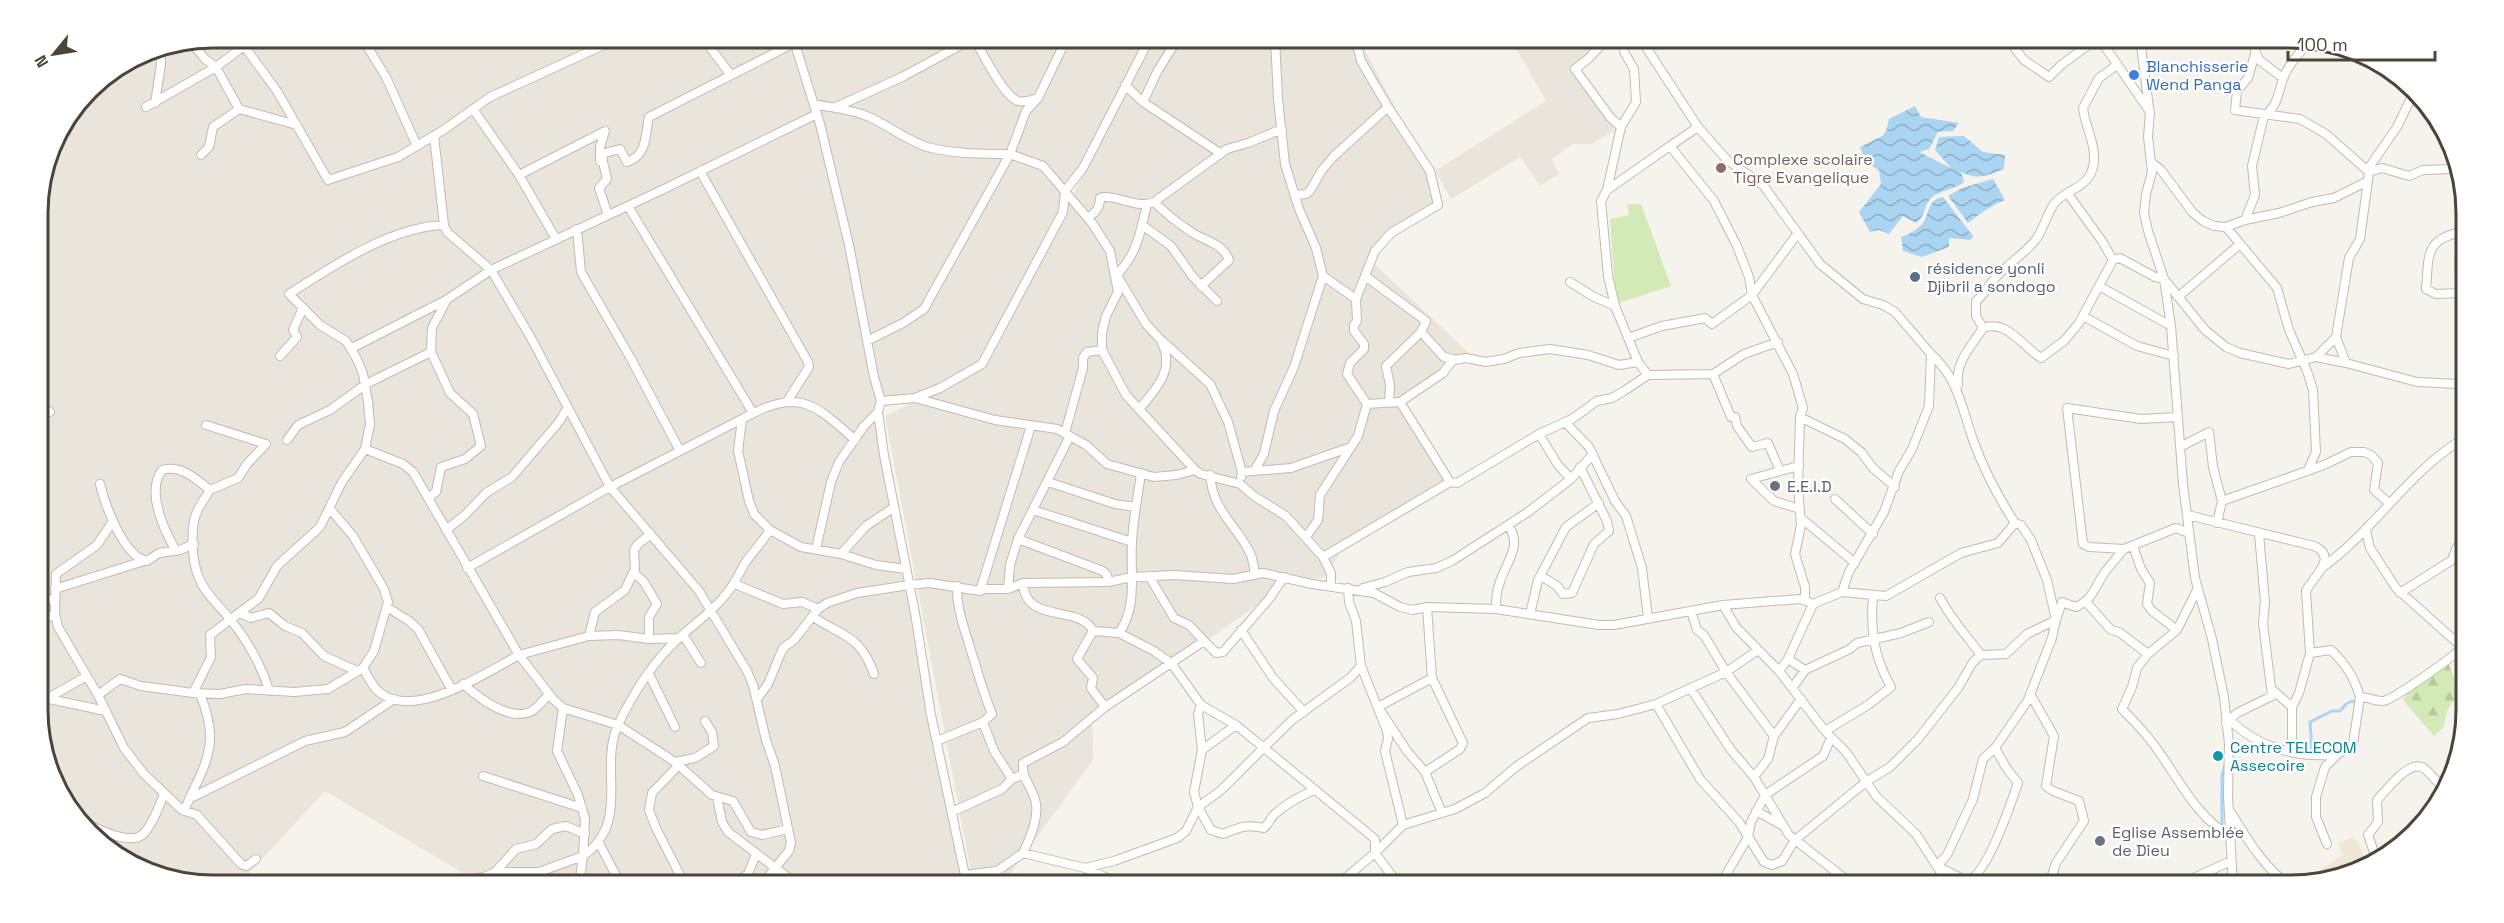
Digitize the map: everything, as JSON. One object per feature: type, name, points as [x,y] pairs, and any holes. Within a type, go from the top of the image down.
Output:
[{"type":"street","points":[[146,107],[216,66],[241,48]]},
{"type":"street","points":[[245,48],[277,91],[328,180],[398,157],[434,136],[490,97],[597,48]]},
{"type":"street","points":[[368,48],[386,77],[417,146]]},
{"type":"street","points":[[710,48],[730,75]]},
{"type":"street","points":[[608,215],[599,188],[607,179],[602,158],[605,153],[620,149],[627,162],[640,153],[647,140],[648,117],[779,48]]},
{"type":"street","points":[[796,48],[817,114],[849,245],[874,377],[881,401],[878,412],[893,508],[965,875],[997,871],[1023,853],[1030,837],[1036,810],[1033,794],[1022,775],[1023,763],[1063,742],[1105,707],[1204,641]]},
{"type":"street","points":[[832,108],[893,81],[955,48]]},
{"type":"street","points":[[980,48],[1002,85],[1015,100],[1025,102],[1038,98]]},
{"type":"street","points":[[867,341],[903,323],[924,309],[1010,154],[1026,111],[1038,98],[1060,48]]},
{"type":"street","points":[[881,401],[915,398],[940,388],[982,364],[1063,212],[1065,191],[1083,168],[1145,48]]},
{"type":"street","points":[[1143,102],[1172,48]]},
{"type":"street","points":[[1254,471],[1264,454],[1274,411],[1294,367],[1323,276],[1316,248],[1294,195],[1285,164],[1275,48]]},
{"type":"street","points":[[1306,537],[1318,520],[1320,495],[1343,462],[1348,448],[1358,436],[1367,404],[1347,374],[1350,363],[1364,349],[1364,344],[1354,331],[1354,325],[1357,321],[1356,299],[1365,276],[1375,251],[1390,233],[1438,205],[1430,171],[1361,62],[1358,48]]},
{"type":"street","points":[[1598,48],[1575,69],[1610,117],[1621,127]]},
{"type":"street","points":[[1647,48],[1698,127],[1727,160],[1763,185],[1820,264],[1863,299],[1883,305],[1895,312],[1931,354],[1943,364],[1959,392]]},
{"type":"street","points":[[2015,48],[2024,60],[2049,77],[2061,65],[2085,48]]},
{"type":"street","points":[[2106,48],[2150,112]]},
{"type":"street","points":[[2141,48],[2150,112],[2148,137],[2152,178],[2146,194],[2145,213],[2148,231],[2164,279],[2174,356],[2189,533],[2198,588],[2220,672],[2228,722],[2232,875]]},
{"type":"street","points":[[2254,48],[2255,54],[2247,78],[2237,91],[2235,110],[2264,116],[2284,115],[2300,119],[2326,134],[2369,172]]},
{"type":"street","points":[[197,49],[216,66],[239,109],[297,124]]},
{"type":"street","points":[[2245,220],[2255,195],[2252,166],[2264,116],[2274,109],[2283,78],[2303,49]]},
{"type":"street","points":[[1624,52],[1634,69],[1636,102],[1621,127],[1607,190],[1601,201],[1608,276],[1615,306],[1638,362],[1648,375]]},
{"type":"street","points":[[2255,54],[2283,78]]},
{"type":"street","points":[[156,103],[161,57]]},
{"type":"street","points":[[1983,328],[1976,316],[1976,301],[1984,295],[1994,278],[2025,252],[2037,238],[2054,203],[2087,180],[2094,164],[2091,136],[2083,108],[2099,78],[2117,65]]},
{"type":"street","points":[[1125,85],[1143,102],[1220,153]]},
{"type":"street","points":[[2346,363],[2336,337],[2349,258],[2360,239],[2367,195],[2366,182],[2374,157],[2404,115],[2411,99]]},
{"type":"street","points":[[814,104],[848,110],[869,117],[907,139],[929,147],[960,153],[1010,154],[1043,166],[1088,217],[1110,251],[1118,292],[1106,316],[1102,333],[1102,350],[1126,395],[1195,470],[1201,474],[1240,483],[1254,496],[1286,516],[1323,557],[1331,573],[1331,586]]},
{"type":"street","points":[[1294,195],[1306,194],[1334,156],[1388,106]]},
{"type":"street","points":[[201,155],[209,147],[213,127],[239,109]]},
{"type":"street","points":[[473,109],[519,175],[556,239]]},
{"type":"street","points":[[352,348],[446,300],[490,270],[817,114]]},
{"type":"street","points":[[1607,190],[1698,127]]},
{"type":"street","points":[[1116,273],[1132,258],[1151,203],[1220,153],[1282,129]]},
{"type":"street","points":[[519,175],[605,130],[598,159],[606,172]]},
{"type":"street","points":[[434,136],[444,225],[452,239],[490,270],[530,336],[610,487],[692,582],[742,662],[757,699],[766,740],[775,766],[790,843],[789,851],[774,867],[771,875]]},
{"type":"street","points":[[1670,146],[1717,207],[1746,266],[1752,295],[1779,342],[1794,374],[1801,397],[1803,408],[1800,417],[1799,466],[1802,525],[1795,554],[1809,602],[1788,659],[1779,671]]},
{"type":"street","points":[[2151,162],[2161,170],[2193,213],[2214,226],[2226,227],[2312,202],[2334,198],[2366,182]]},
{"type":"street","points":[[2369,172],[2382,168],[2409,176],[2423,170],[2449,169]]},
{"type":"street","points":[[467,568],[679,449],[753,413],[788,400],[807,372],[808,362],[700,171]]},
{"type":"street","points":[[2068,194],[2103,241],[2113,260]]},
{"type":"street","points":[[1088,217],[1095,214],[1100,205],[1100,198],[1106,196],[1151,203],[1191,232],[1210,240],[1228,256],[1229,260],[1201,286]]},
{"type":"street","points":[[628,206],[753,413]]},
{"type":"street","points":[[184,811],[210,752],[210,723],[196,694],[210,657],[210,635],[259,598],[277,566],[320,527],[342,482],[365,450],[370,424],[366,384],[352,348],[289,294],[352,255],[387,240],[444,225]]},
{"type":"street","points":[[1142,225],[1171,246],[1201,286],[1217,301]]},
{"type":"street","points":[[2226,227],[2277,288],[2289,330],[2304,362],[2313,390],[2316,452],[2308,470]]},
{"type":"street","points":[[577,229],[581,272],[679,449]]},
{"type":"street","points":[[1628,338],[1662,326],[1705,318],[1712,324],[1752,295],[1798,233]]},
{"type":"street","points":[[2456,234],[2439,238],[2430,251],[2427,289],[2436,294],[2456,293]]},
{"type":"street","points":[[2178,297],[2240,244]]},
{"type":"street","points":[[2056,620],[2047,580],[2031,540],[2021,525],[2015,523],[2000,500],[1984,467],[1959,392],[1956,374],[1959,363],[1983,328],[1990,325],[1998,326],[2016,336],[2041,358],[2064,341],[2083,316],[2113,260],[2120,258],[2155,277],[2164,279],[2205,330],[2226,347],[2272,362],[2289,364],[2304,362],[2316,357],[2336,337]]},
{"type":"street","points":[[1116,273],[1140,316],[1160,339],[1210,384],[1228,422],[1242,472],[1240,483]]},
{"type":"street","points":[[1323,276],[1356,299]]},
{"type":"street","points":[[1365,276],[1426,321],[1421,332],[1386,366],[1390,385],[1389,402]]},
{"type":"street","points":[[1570,282],[1594,297],[1615,306]]},
{"type":"street","points":[[2099,286],[2171,326]]},
{"type":"street","points":[[429,497],[436,492],[441,467],[465,459],[481,446],[473,414],[450,393],[430,352],[432,328],[446,300]]},
{"type":"street","points":[[280,356],[297,337],[293,330],[303,308]]},
{"type":"street","points":[[2083,316],[2137,346],[2174,356]]},
{"type":"street","points":[[1421,332],[1444,357],[1459,360]]},
{"type":"street","points":[[1140,408],[1164,378],[1166,352],[1160,339]]},
{"type":"street","points":[[1323,557],[1450,482],[1457,483],[1539,434],[1586,411],[1597,401],[1612,398],[1648,375],[1713,374],[1744,354],[1779,342]]},
{"type":"street","points":[[1367,404],[1400,402],[1443,373],[1453,360],[1470,359],[1486,362],[1504,359],[1519,352],[1550,349],[1588,355],[1619,365],[1638,362]]},
{"type":"street","points":[[1008,589],[1010,565],[1018,539],[1048,482],[1068,434],[1085,354],[1091,350],[1102,350]]},
{"type":"street","points":[[287,440],[298,425],[330,410],[366,384],[430,352]]},
{"type":"street","points":[[1842,592],[1843,585],[1873,534],[1895,487],[1899,471],[1912,448],[1929,406],[1931,354]]},
{"type":"street","points":[[2316,357],[2417,382],[2456,385]]},
{"type":"street","points":[[1713,374],[1725,406],[1731,417],[1734,417],[1742,434],[1752,447],[1768,443],[1780,471]]},
{"type":"street","points":[[915,398],[984,418],[1057,429],[1086,445],[1107,464],[1154,477],[1195,470]]},
{"type":"street","points":[[788,400],[814,408],[855,440]]},
{"type":"street","points":[[1400,402],[1450,482]]},
{"type":"street","points":[[446,530],[465,515],[486,493],[512,477],[559,422],[568,407]]},
{"type":"street","points":[[2178,417],[2141,419],[2067,408],[2083,544],[2089,547],[2124,549],[2176,528],[2189,533]]},
{"type":"street","points":[[816,549],[831,482],[839,462],[864,426],[878,412]]},
{"type":"street","points":[[1800,417],[1845,439],[1895,487]]},
{"type":"street","points":[[742,419],[738,451],[749,501],[754,514],[770,530],[801,547],[841,554],[876,565],[906,569]]},
{"type":"street","points":[[1565,422],[1593,454],[1615,501],[1626,516],[1642,568],[1648,618]]},
{"type":"street","points":[[206,425],[266,444],[238,478],[210,490],[195,518],[194,544],[198,577],[212,600],[231,620],[257,663],[269,691]]},
{"type":"street","points":[[980,591],[1031,426]]},
{"type":"street","points":[[2180,447],[2209,432],[2213,466],[2222,501],[2217,524]]},
{"type":"street","points":[[1539,434],[1558,465],[1571,479]]},
{"type":"street","points":[[2323,567],[2348,548],[2389,503],[2456,443]]},
{"type":"street","points":[[1242,472],[1292,468],[1348,448]]},
{"type":"street","points":[[365,450],[409,468],[429,497],[467,568],[519,655],[549,694],[563,708],[618,725],[677,763],[717,797],[730,799],[737,804],[747,827],[756,835],[788,829]]},
{"type":"street","points":[[2222,501],[2324,465],[2351,452],[2360,451],[2371,456],[2378,463],[2374,490],[2389,503]]},
{"type":"street","points":[[2316,452],[2324,465]]},
{"type":"street","points":[[1352,588],[1385,582],[1408,572],[1421,572],[1452,561],[1508,526],[1571,479],[1593,454]]},
{"type":"street","points":[[1799,466],[1751,479],[1774,501],[1800,514],[1855,562]]},
{"type":"street","points":[[1541,576],[1557,586],[1563,594],[1567,595],[1575,591],[1594,544],[1609,531],[1599,503],[1580,467]]},
{"type":"street","points":[[176,551],[156,496],[158,476],[165,469],[173,468],[192,476],[210,490]]},
{"type":"street","points":[[1119,633],[1127,621],[1131,607],[1132,542],[1141,473]]},
{"type":"street","points":[[1210,475],[1219,509],[1251,556],[1255,574]]},
{"type":"street","points":[[1048,482],[1115,504],[1136,507]]},
{"type":"street","points":[[100,484],[113,521],[134,553],[144,561]]},
{"type":"street","points":[[1836,499],[1873,534]]},
{"type":"street","points":[[1530,614],[1547,560],[1566,527],[1599,503]]},
{"type":"street","points":[[841,554],[866,526],[893,508]]},
{"type":"street","points":[[98,695],[120,678],[141,686],[196,694],[226,694],[246,689],[294,692],[324,690],[360,670],[374,651],[387,607],[384,590],[353,536],[330,509]]},
{"type":"street","points":[[1033,510],[1132,542]]},
{"type":"street","points":[[2188,515],[2320,549],[2324,556],[2323,567],[2318,578],[2308,585],[2306,591],[2310,653],[2299,693],[2292,707],[2292,747],[2285,750]]},
{"type":"street","points":[[113,521],[97,545],[58,570],[54,601],[58,627],[98,695],[128,754],[164,794],[184,811],[197,815],[241,864],[246,866],[256,859]]},
{"type":"street","points":[[757,699],[768,684],[783,648],[794,640],[815,613],[827,603],[857,593],[909,585],[930,583],[980,591],[1008,589],[1023,583],[1108,582],[1132,577],[1175,575],[1233,579],[1255,574],[1374,593],[1400,607],[1413,610],[1427,607],[1496,609],[1560,621],[1614,625],[1724,605],[1772,600],[1809,602],[1842,592],[1886,596],[1961,553],[1998,543],[2015,523]]},
{"type":"street","points":[[1496,609],[1498,588],[1515,547],[1513,532],[1508,526]]},
{"type":"street","points":[[495,872],[540,872],[583,856],[599,843],[608,826],[612,757],[618,725],[649,674],[681,637],[735,584],[746,562],[770,530]]},
{"type":"street","points":[[2366,530],[2370,548],[2400,593],[2456,642]]},
{"type":"street","points":[[589,636],[595,612],[621,594],[634,573],[636,565],[634,549],[651,534]]},
{"type":"street","points":[[2259,534],[2265,602],[2263,623],[2272,696]]},
{"type":"street","points":[[1018,539],[1103,571],[1107,575],[1108,582]]},
{"type":"street","points":[[55,589],[144,561],[166,551],[176,551],[194,544]]},
{"type":"street","points":[[2133,546],[2150,583],[2147,604],[2177,630]]},
{"type":"street","points":[[1937,866],[1947,855],[1973,799],[1983,759],[1995,748],[2030,694],[2052,638],[2062,602],[2076,607],[2086,602],[2097,589],[2102,576],[2124,549]]},
{"type":"street","points":[[2400,593],[2452,560],[2456,550]]},
{"type":"street","points":[[634,573],[644,582],[657,604],[649,617],[649,639]]},
{"type":"street","points":[[1149,576],[1173,618],[1189,625],[1216,653],[1223,652],[1269,599],[1284,577]]},
{"type":"street","points":[[1023,583],[1023,590],[1037,608],[1083,619],[1093,631]]},
{"type":"street","points":[[735,584],[783,604],[802,602],[856,641],[874,674]]},
{"type":"street","points":[[937,741],[983,722],[992,714],[980,684],[961,618],[957,602],[957,586]]},
{"type":"street","points":[[1352,588],[1349,602],[1356,621],[1360,666],[1387,731],[1388,740],[1384,751],[1403,825]]},
{"type":"street","points":[[2198,588],[2177,630],[2148,654],[2137,668],[2132,687],[2122,709],[2158,750],[2200,813],[2214,827],[2231,837]]},
{"type":"street","points":[[1726,875],[1748,837],[1755,812],[1765,795],[1824,756],[1828,735],[1891,687],[1880,667],[1872,641],[1873,596]]},
{"type":"street","points":[[1940,598],[1950,616],[1981,655]]},
{"type":"street","points":[[48,599],[54,601]]},
{"type":"street","points":[[2086,602],[2111,630],[2119,632],[2148,654]]},
{"type":"street","points":[[1724,605],[1736,627],[1793,687],[1828,735],[1846,752],[1881,802],[1916,834],[1943,875]]},
{"type":"street","points":[[387,607],[418,629],[452,690]]},
{"type":"street","points":[[1425,772],[1460,749],[1464,743],[1432,678],[1427,607]]},
{"type":"street","points":[[1691,610],[1697,630],[1704,635],[1726,672],[1774,736]]},
{"type":"street","points":[[240,613],[251,618],[269,613],[285,626],[302,633],[324,656],[360,670],[377,690],[394,699],[422,700],[452,690],[519,655],[589,636],[618,635],[649,639],[681,637]]},
{"type":"street","points":[[48,617],[55,614]]},
{"type":"street","points":[[1981,655],[2006,654],[2027,634],[2056,620]]},
{"type":"street","points":[[1793,687],[1805,670],[1850,649],[1857,643],[1872,641],[1929,622]]},
{"type":"street","points":[[1241,630],[1272,678],[1304,712]]},
{"type":"street","points":[[1093,631],[1119,633],[1154,651],[1172,664],[1201,705],[1236,725],[1376,839],[1375,853],[1392,875]]},
{"type":"street","points":[[1093,631],[1077,660],[1093,678],[1090,688],[1105,707]]},
{"type":"street","points":[[681,637],[701,663]]},
{"type":"street","points":[[1349,875],[1403,825],[1455,809],[1485,793],[1517,766],[1588,718],[1618,714],[1656,704],[1726,672],[1758,650]]},
{"type":"street","points":[[2310,653],[2331,650],[2357,685],[2360,697],[2353,744],[2325,767],[2316,797],[2316,817],[2327,844]]},
{"type":"street","points":[[2360,697],[2383,701],[2396,695],[2456,653]]},
{"type":"street","points":[[1656,704],[1700,779],[1724,803],[1764,862],[1772,865],[1782,861],[1795,840],[1867,781],[1890,767],[1918,739],[1981,655]]},
{"type":"street","points":[[1788,659],[1805,670]]},
{"type":"street","points":[[1085,868],[1114,861],[1177,838],[1186,831],[1198,807],[1220,790],[1304,712],[1350,678],[1360,666]]},
{"type":"street","points":[[649,674],[675,727]]},
{"type":"street","points":[[48,698],[87,676]]},
{"type":"street","points":[[1378,707],[1432,678]]},
{"type":"street","points":[[463,684],[490,706],[523,714],[533,710],[549,694]]},
{"type":"street","points":[[1691,689],[1731,750],[1754,777],[1783,826],[1795,840],[1839,875]]},
{"type":"street","points":[[2228,722],[2237,713],[2272,696],[2275,692],[2292,707]]},
{"type":"street","points":[[2030,694],[2054,736],[2046,786],[2079,801],[2084,821],[2056,862],[2052,875]]},
{"type":"street","points":[[189,799],[305,741],[345,732],[394,699]]},
{"type":"street","points":[[1754,777],[1768,759],[1774,736],[1802,699]]},
{"type":"street","points":[[48,701],[106,711]]},
{"type":"street","points":[[1201,705],[1198,714],[1202,750],[1194,792],[1198,807],[1211,830],[1223,834],[1243,826],[1254,825],[1264,828],[1269,824],[1273,815],[1297,798],[1314,790]]},
{"type":"street","points":[[1378,707],[1407,751],[1425,772],[1442,813]]},
{"type":"street","points":[[563,708],[556,751],[585,819],[580,875]]},
{"type":"street","points":[[680,875],[649,810],[652,793],[677,763],[695,758],[714,746],[712,732],[705,721]]},
{"type":"street","points":[[983,722],[994,751],[1012,779]]},
{"type":"street","points":[[2228,722],[2261,744],[2324,757],[2338,754]]},
{"type":"street","points":[[1202,750],[1236,725]]},
{"type":"street","points":[[1975,875],[1986,861],[2018,783],[1995,748]]},
{"type":"street","points":[[2374,852],[2368,835],[2378,822],[2377,800],[2408,768],[2415,765],[2423,767],[2439,782]]},
{"type":"street","points":[[952,812],[1002,789],[1012,779],[1022,775]]},
{"type":"street","points":[[483,776],[582,808]]},
{"type":"street","points":[[99,829],[134,839],[143,834],[164,794]]},
{"type":"street","points":[[717,797],[724,828],[785,875]]},
{"type":"street","points":[[2229,810],[2246,837],[2277,875]]},
{"type":"street","points":[[1755,812],[1783,826]]},
{"type":"street","points":[[488,875],[495,872],[516,849],[536,844],[552,829],[566,826],[585,834]]},
{"type":"street","points":[[599,843],[616,875]]},
{"type":"street","points":[[1023,853],[1085,868],[1101,875]]},
{"type":"street","points":[[746,875],[756,854]]},
{"type":"street","points":[[2200,875],[2231,861]]},
{"type":"street","points":[[1937,866],[1955,875]]},
{"type":"shaded area","points":[[213,48],[1144,48],[1068,197],[1019,302],[1149,48],[1364,48],[1430,172],[1440,207],[1377,248],[1371,261],[1469,353],[1402,401],[1452,487],[1340,553],[1325,577],[1286,585],[1160,673],[1092,711],[1093,760],[1009,875],[971,875],[885,416],[985,366],[989,358],[930,390],[873,409],[968,875],[466,875],[325,791],[247,875],[192,874],[140,858],[104,834],[76,801],[57,763],[49,731],[48,710],[48,203],[54,171],[65,140],[96,96],[113,82],[131,70],[160,57],[192,49]]},
{"type":"shaded area","points":[[1516,48],[1596,48],[1574,69],[1617,129],[1592,144],[1573,144],[1552,159],[1559,174],[1540,186],[1520,157],[1451,199],[1435,171],[1546,101]]},
{"type":"shaded area","points":[[2354,836],[2365,857],[2344,866],[2316,873],[2343,855],[2338,844]]},
{"type":"green space","points":[[1627,204],[1641,204],[1671,286],[1616,304],[1610,219],[1629,215]]},
{"type":"green space","points":[[2447,660],[2456,680],[2456,698],[2448,710],[2444,727],[2434,736],[2403,700],[2410,689]]},
{"type":"water","points":[[1915,106],[1921,117],[1959,123],[1953,131],[1938,132],[1929,149],[1919,152],[1951,168],[1935,150],[1939,137],[1964,136],[1983,152],[2005,155],[2004,169],[1982,176],[1972,176],[1961,172],[1964,182],[1930,199],[1922,217],[1916,223],[1903,216],[1889,234],[1879,230],[1870,232],[1859,212],[1881,184],[1879,170],[1866,163],[1860,147],[1882,136],[1889,119]]},
{"type":"water","points":[[1993,179],[2005,200],[1985,210],[1968,223],[1948,196],[1962,188]]},
{"type":"water","points":[[1943,197],[1973,236],[1971,240],[1949,238],[1949,247],[1922,257],[1903,251],[1901,237],[1919,227],[1933,202]]},
{"type":"waterway","points":[[2312,752],[2310,722],[2332,711],[2340,711],[2352,701],[2356,703]]},
{"type":"waterway","points":[[2222,829],[2222,776],[2225,765]]},
{"type":"place","name":"Blanchisserie Wend Panga","points":[[2134,75]]},
{"type":"place","name":"Complexe scolaire Tigre Evangelique","points":[[1721,168]]},
{"type":"place","name":"résidence yonli Djibril a sondogo","points":[[1915,277]]},
{"type":"place","name":"E.E.I.D","points":[[1775,486]]},
{"type":"place","name":"Centre TELECOM Assecoire","points":[[2218,756]]},
{"type":"place","name":"Eglise Assemblée de Dieu","points":[[2100,841]]}]
